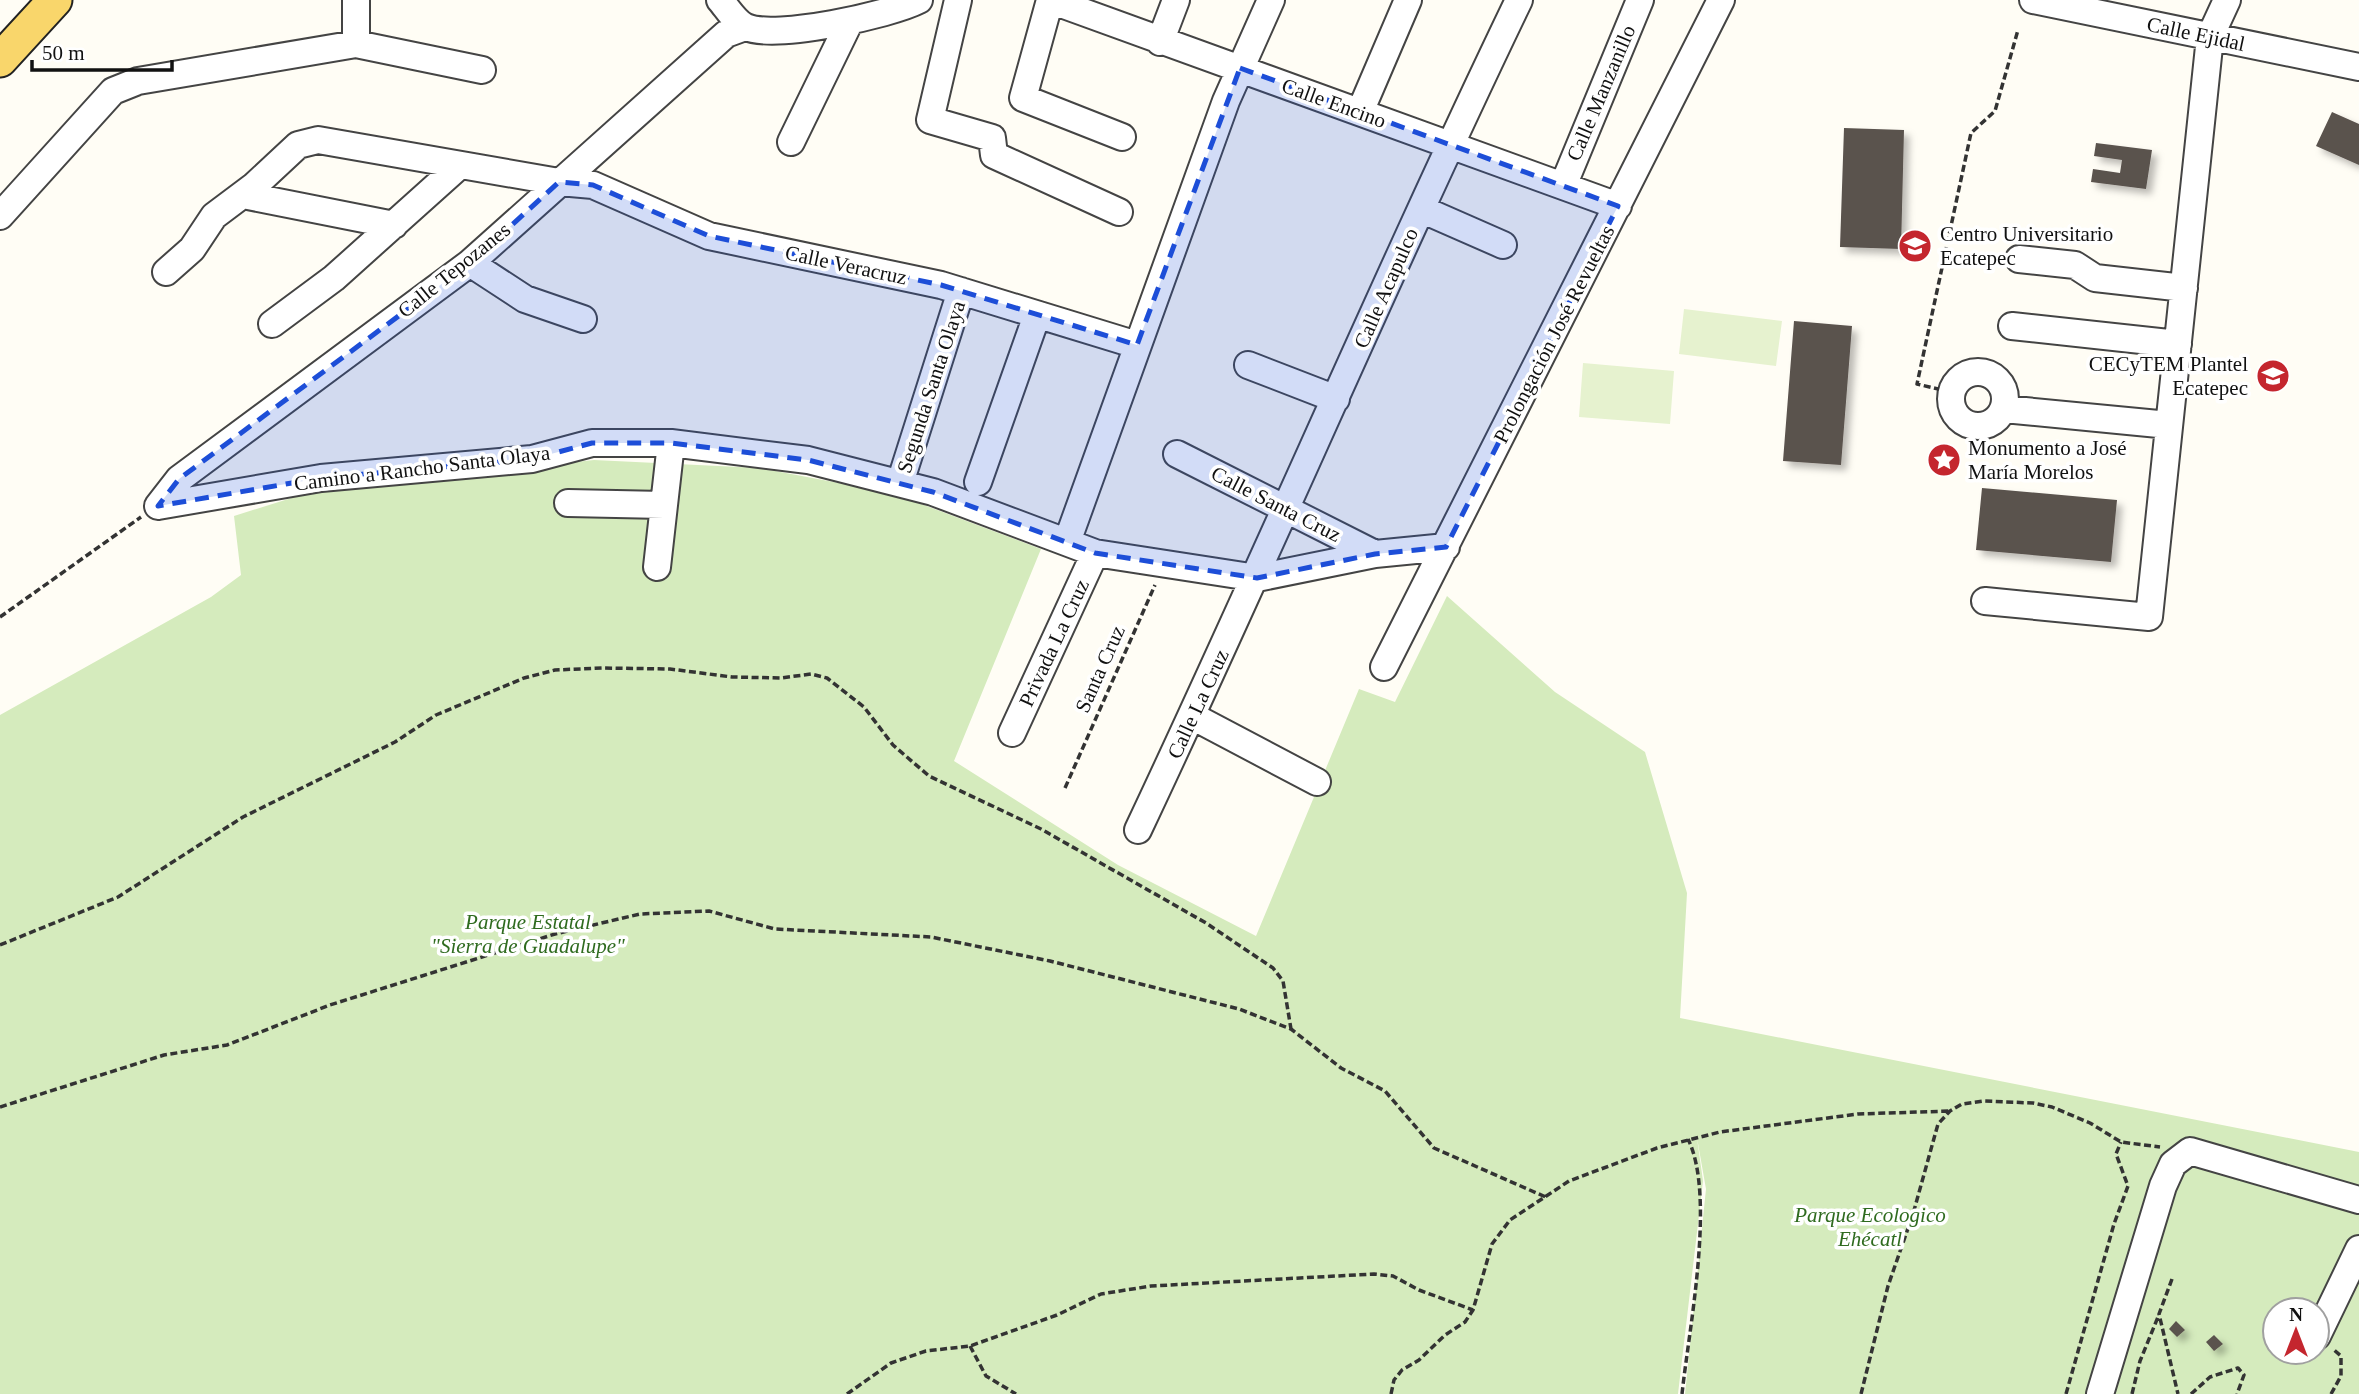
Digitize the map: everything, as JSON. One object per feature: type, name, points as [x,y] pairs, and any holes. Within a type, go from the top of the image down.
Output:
[{"type":"main road","points":[[0,60],[55,0]]},
{"type":"street","points":[[356,0],[356,44]]},
{"type":"street","points":[[720,0],[744,27],[763,30],[849,23],[919,0]]},
{"type":"street","points":[[958,0],[930,120],[992,138],[994,155],[1119,212]]},
{"type":"street","points":[[1050,0],[1023,98],[1122,138]]},
{"type":"street","name":"Calle Encino","points":[[1050,0],[1618,206]]},
{"type":"street","points":[[1160,42],[1176,0]]},
{"type":"street","points":[[1067,542],[1240,68],[1271,0]]},
{"type":"street","points":[[1360,112],[1408,0]]},
{"type":"street","name":"Calle Acapulco","points":[[1257,578],[1449,145],[1519,0]]},
{"type":"street","name":"Calle Manzanillo","points":[[1563,186],[1640,0]]},
{"type":"street","name":"Prolongación José Revueltas","points":[[1384,667],[1721,0]]},
{"type":"street","name":"Calle Ejidal","points":[[2033,0],[2095,6],[2210,37],[2359,67]]},
{"type":"street","points":[[1985,601],[2149,617],[2210,37],[2227,0]]},
{"type":"street","points":[[791,142],[849,23]]},
{"type":"street","name":"Calle Tepozanes","points":[[158,506],[179,479],[470,262],[726,34],[744,27]]},
{"type":"street","points":[[0,216],[9,188],[113,91],[138,81],[356,44],[482,70]]},
{"type":"street","name":"Calle Veracruz","points":[[166,272],[192,249],[215,216],[243,195],[298,145],[318,140],[559,182],[593,185],[709,236],[961,291],[1137,345]]},
{"type":"street","points":[[272,324],[334,278],[460,165]]},
{"type":"street","points":[[243,195],[394,225]]},
{"type":"street","points":[[1421,209],[1503,245]]},
{"type":"street","points":[[2019,259],[2075,265],[2095,278],[2184,288]]},
{"type":"street","points":[[470,262],[525,299],[583,319]]},
{"type":"street","name":"Segunda Santa Olaya","points":[[900,483],[961,291]]},
{"type":"street","points":[[978,482],[1037,315]]},
{"type":"street","points":[[2012,326],[2178,344]]},
{"type":"street","points":[[1248,365],[1336,399]]},
{"type":"street","points":[[1981,372],[1999,380],[2006,393],[2004,409],[1992,422],[1975,426],[1959,418],[1951,407],[1951,392],[1959,379],[1981,372]]},
{"type":"street","points":[[2004,409],[2169,425]]},
{"type":"street","name":"Camino a Rancho Santa Olaya","points":[[158,506],[321,478],[532,459],[592,443],[671,443],[808,460],[933,492],[1095,553],[1257,578],[1375,554],[1446,547]]},
{"type":"street","points":[[657,567],[671,443]]},
{"type":"street","name":"Calle Santa Cruz","points":[[1177,454],[1375,554]]},
{"type":"street","points":[[568,503],[664,505]]},
{"type":"street","name":"Privada La Cruz","points":[[1012,733],[1095,553]]},
{"type":"street","name":"Calle La Cruz","points":[[1139,830],[1257,578]]},
{"type":"street","points":[[1192,716],[1317,782]]},
{"type":"street","points":[[2100,1394],[2163,1186],[2173,1164],[2190,1151],[2359,1200]]},
{"type":"street","points":[[2331,1307],[2359,1249]]},
{"type":"path","points":[[1951,392],[1917,384],[1971,133],[1995,111],[2018,30]]},
{"type":"path","points":[[0,617],[158,506]]},
{"type":"path","name":"Santa Cruz","points":[[1065,788],[1165,564]]},
{"type":"path","points":[[0,945],[118,897],[243,817],[395,742],[436,715],[524,678],[555,670],[602,668],[670,669],[732,677],[782,678],[811,674],[827,678],[864,707],[893,745],[929,776],[1041,829],[1206,923],[1273,968],[1283,981],[1291,1029]]},
{"type":"path","points":[[0,1107],[164,1055],[227,1045],[330,1005],[555,934],[640,914],[709,911],[775,929],[931,937],[1050,961],[1239,1009],[1291,1029],[1341,1068],[1385,1091],[1434,1148],[1548,1198]]},
{"type":"path","points":[[1861,1394],[1888,1286],[1913,1214],[1938,1124],[1950,1111],[1962,1104],[1983,1101],[2033,1103],[2052,1107],[2090,1123],[2121,1142],[2190,1151]]},
{"type":"path","points":[[1391,1394],[1394,1380],[1402,1370],[1430,1352],[1445,1335],[1465,1322],[1474,1310],[1492,1244],[1510,1220],[1548,1198],[1569,1181],[1688,1139],[1858,1114],[1950,1111]]},
{"type":"path","points":[[1682,1394],[1702,1191],[1695,1154],[1688,1139]]},
{"type":"path","points":[[2066,1394],[2114,1224],[2128,1186],[2116,1154],[2121,1142]]},
{"type":"path","points":[[846,1394],[891,1363],[926,1351],[970,1346],[1057,1315],[1101,1294],[1151,1286],[1374,1274],[1393,1276],[1419,1290],[1474,1310]]},
{"type":"path","points":[[2132,1394],[2140,1361],[2172,1279]]},
{"type":"path","points":[[2159,1314],[2178,1394]]},
{"type":"path","points":[[970,1346],[986,1377],[1016,1394]]},
{"type":"path","points":[[2331,1348],[2341,1356],[2341,1376],[2331,1394]]},
{"type":"path","points":[[2191,1394],[2210,1377],[2238,1367],[2244,1375],[2237,1394]]},
{"type":"highlighted area","points":[[1240,68],[1618,206],[1446,547],[1375,554],[1257,578],[1095,553],[933,492],[808,460],[671,443],[592,443],[532,459],[321,478],[158,506],[179,479],[470,263],[559,182],[593,185],[709,236],[941,285],[1137,345]]},
{"type":"green space","points":[[1684,309],[1782,321],[1776,366],[1679,354]]},
{"type":"green space","points":[[1583,363],[1674,371],[1670,424],[1579,417]]},
{"type":"green space","name":"Parque Estatal \"Sierra de Guadalupe\"","points":[[594,460],[760,468],[892,493],[1041,549],[954,761],[1118,865],[1256,936],[1359,689],[1395,702],[1447,596],[1555,692],[1645,752],[1687,893],[1680,1018],[2359,1152],[2359,1394],[1685,1394],[1706,1189],[1697,1138],[1703,1181],[1678,1394],[0,1394],[0,715],[211,597],[241,575],[234,516],[317,490]]},
{"type":"building","points":[[2332,112],[2359,124],[2359,165],[2316,146]]},
{"type":"building","points":[[1844,128],[1904,130],[1901,249],[1840,247]]},
{"type":"building","points":[[2096,143],[2152,150],[2146,189],[2091,182],[2093,169],[2120,173],[2122,160],[2094,156]]},
{"type":"building","points":[[1794,321],[1852,326],[1841,465],[1783,461]]},
{"type":"building","points":[[1982,488],[2117,500],[2111,562],[1976,550]]},
{"type":"building","points":[[2176,1321],[2185,1330],[2177,1337],[2169,1329]]},
{"type":"building","points":[[2214,1335],[2223,1344],[2214,1351],[2206,1342]]},
{"type":"place","name":"Centro Universitario Ecatepec","points":[[1915,246]]},
{"type":"place","name":"CECyTEM Plantel Ecatepec","points":[[2273,376]]},
{"type":"place","name":"Monumento a José María Morelos","points":[[1944,460]]},
{"type":"park label","name":"Parque Ecologico Ehécatl","points":[[1870,1227]]}]
